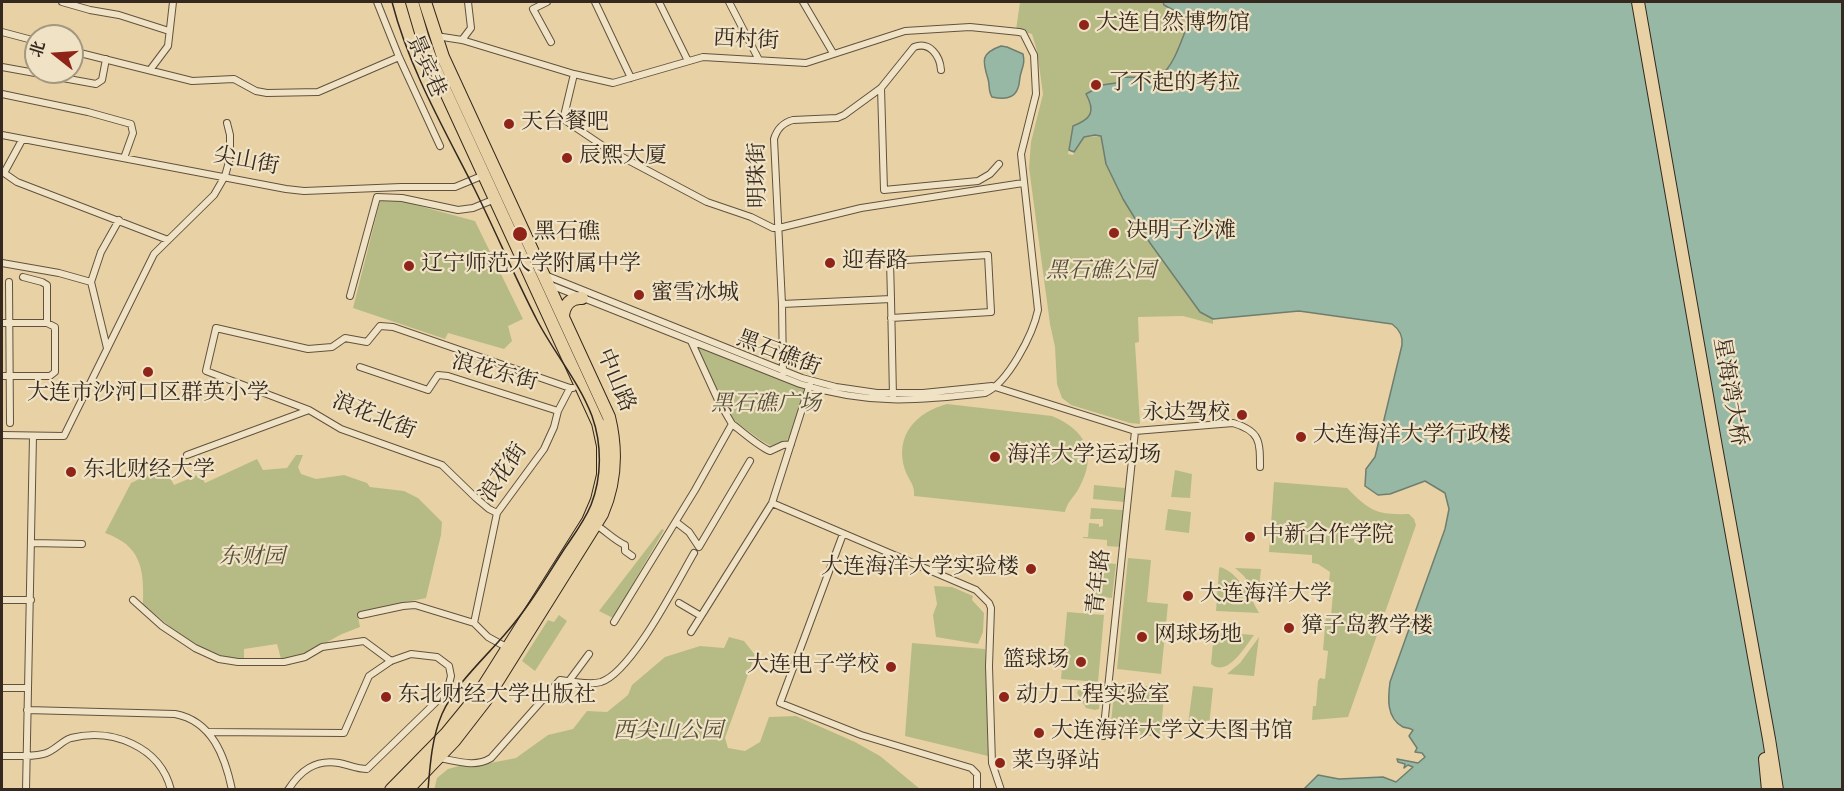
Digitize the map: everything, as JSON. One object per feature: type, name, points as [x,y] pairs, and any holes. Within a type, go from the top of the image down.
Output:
[{"type":"highway","name":"中山路","points":[[412,2],[431,60],[547,312],[575,387],[601,433],[604,462],[601,488],[588,521],[471,704],[434,754]]},
{"type":"highway","name":"中山路","points":[[425,2],[448,68],[609,417],[612,431],[613,476],[607,503],[596,525],[490,693],[472,720],[434,754]]},
{"type":"highway","name":"星海湾大桥","points":[[1631,2],[1763,744],[1768,789]]},
{"type":"highway","name":"星海湾大桥","points":[[1638,2],[1777,789]]},
{"type":"highway","points":[[510,232],[522,243],[535,272],[550,285]]},
{"type":"highway","points":[[563,316],[569,301],[578,297],[582,298]]},
{"type":"highway","points":[[392,789],[434,754]]},
{"type":"highway","points":[[407,789],[434,754]]},
{"type":"street","points":[[62,2],[119,15],[169,31]]},
{"type":"street","points":[[150,70],[168,46],[173,2]]},
{"type":"street","name":"景宾巷","points":[[377,2],[399,57],[440,146]]},
{"type":"street","points":[[462,40],[471,28],[468,2]]},
{"type":"street","points":[[547,2],[533,9],[551,42]]},
{"type":"street","points":[[594,2],[631,78]]},
{"type":"street","points":[[659,2],[688,62]]},
{"type":"street","points":[[729,2],[759,60]]},
{"type":"street","points":[[803,2],[833,53]]},
{"type":"street","name":"西村街","points":[[435,36],[462,40],[608,83],[703,57],[806,63],[905,31],[970,27],[1023,33],[1034,55],[1036,93],[1021,154],[1023,183]]},
{"type":"street","points":[[2,32],[24,38]]},
{"type":"street","name":"明珠街","points":[[783,374],[774,139],[776,131],[793,120],[837,118],[844,115],[881,88],[914,47],[919,45],[925,46],[936,54],[941,70]]},
{"type":"street","points":[[84,54],[192,81],[234,79],[256,91],[267,93],[318,93],[399,57]]},
{"type":"street","points":[[2,67],[96,84],[102,80],[106,59]]},
{"type":"street","points":[[574,74],[564,116],[566,121],[609,150],[707,202],[773,228],[861,208],[1023,183],[1038,310],[1027,340],[996,387],[1135,431],[1233,423],[1247,427],[1255,434],[1260,446],[1260,467]]},
{"type":"street","points":[[881,88],[884,190],[978,181],[990,174],[999,164]]},
{"type":"street","points":[[2,94],[131,123],[133,133],[124,158]]},
{"type":"street","points":[[2,435],[64,436],[154,254],[214,195],[225,176],[230,158],[230,135],[227,123]]},
{"type":"street","name":"尖山街","points":[[2,135],[304,191],[455,187],[484,175]]},
{"type":"street","points":[[22,140],[3,173],[17,182],[168,240]]},
{"type":"street","points":[[350,296],[377,197],[402,198],[458,210],[473,208],[495,199]]},
{"type":"street","points":[[107,349],[91,282],[101,252],[119,220]]},
{"type":"street","points":[[891,318],[991,312],[988,255],[890,261],[891,318],[893,397]]},
{"type":"street","points":[[2,263],[59,273],[91,282]]},
{"type":"street","points":[[23,277],[47,285],[47,323]]},
{"type":"street","points":[[9,282],[10,423]]},
{"type":"street","points":[[547,312],[550,285]]},
{"type":"street","name":"黑石礁街","points":[[550,285],[573,286]]},
{"type":"street","name":"黑石礁街","points":[[550,285],[573,286],[783,374]]},
{"type":"street","name":"黑石礁街","points":[[550,285],[691,341],[849,397],[934,399],[986,393],[996,387]]},
{"type":"street","points":[[782,304],[891,299]]},
{"type":"street","points":[[2,323],[47,323],[55,327],[55,372],[50,376],[2,376]]},
{"type":"street","points":[[309,410],[206,371],[216,328],[308,350],[332,347],[345,338],[367,342],[380,326],[386,326],[575,387]]},
{"type":"street","points":[[691,341],[718,400],[732,424],[761,448],[770,451],[791,444]]},
{"type":"street","name":"浪花东街","points":[[360,367],[428,390],[438,375],[448,376],[558,411]]},
{"type":"street","points":[[691,632],[772,503],[810,384]]},
{"type":"street","name":"浪花街","points":[[474,623],[497,513],[544,449],[558,411],[575,387]]},
{"type":"street","name":"浪花北街","points":[[187,455],[309,410],[341,429],[442,465],[476,498],[497,513]]},
{"type":"street","points":[[614,622],[676,522],[732,424]]},
{"type":"street","name":"青年路","points":[[1103,736],[1135,431]]},
{"type":"street","points":[[26,789],[33,436]]},
{"type":"street","points":[[676,522],[689,532],[699,547],[750,461]]},
{"type":"street","points":[[772,503],[976,590],[989,603],[991,608],[989,666],[992,763],[1001,789]]},
{"type":"street","points":[[596,525],[608,532],[615,541],[625,545],[625,551],[632,556]]},
{"type":"street","points":[[843,534],[780,703],[861,735],[971,768],[976,774],[977,789]]},
{"type":"street","points":[[32,543],[82,544]]},
{"type":"street","points":[[434,754],[473,764],[491,759],[560,680],[601,682],[618,672],[639,647],[694,553]]},
{"type":"street","points":[[2,600],[31,600]]},
{"type":"street","points":[[133,600],[162,626],[195,648],[219,659],[238,662],[284,662],[305,657],[322,647],[364,641],[391,661]]},
{"type":"street","points":[[679,603],[700,616]]},
{"type":"street","points":[[361,615],[415,605],[474,623],[488,637],[508,648]]},
{"type":"street","points":[[209,732],[344,733],[369,676],[391,661],[411,654],[437,657],[449,666],[451,676],[448,688],[367,769],[337,762],[324,763],[309,767],[298,775],[288,789]]},
{"type":"street","points":[[569,681],[589,654]]},
{"type":"street","points":[[2,688],[28,688]]},
{"type":"street","points":[[27,710],[175,714],[189,717],[209,732],[220,750],[232,789]]},
{"type":"street","points":[[2,756],[46,753],[69,739],[99,734],[117,737],[140,747],[156,759],[168,777],[171,789]]},
{"type":"green space","name":"黑石礁公园","points":[[1020,2],[1163,2],[1190,18],[1175,57],[1161,74],[1147,77],[1122,77],[1116,83],[1102,85],[1086,95],[1091,106],[1090,114],[1084,121],[1073,126],[1068,154],[1073,155],[1084,137],[1101,136],[1106,164],[1200,312],[1213,319],[1213,324],[1183,316],[1138,317],[1139,342],[1135,343],[1140,424],[1071,405],[1062,398],[1057,384],[1055,347],[1029,168],[1031,142],[1043,94],[1037,51],[1032,34],[1016,30]]},
{"type":"green space","name":"辽宁师范大学附属中学","points":[[380,201],[401,201],[475,221],[523,319],[508,326],[512,341],[504,349],[448,333],[445,339],[353,308]]},
{"type":"green space","name":"黑石礁广场","points":[[694,344],[806,389],[789,439],[771,446],[733,420]]},
{"type":"green space","name":"海洋大学运动场","points":[[947,404],[1052,416],[1073,428],[1085,444],[1088,464],[1085,476],[1065,512],[914,496],[914,488],[902,458],[905,436],[917,419]]},
{"type":"green space","name":"东财园","points":[[296,455],[303,455],[298,467],[301,474],[316,479],[344,475],[367,483],[370,487],[404,491],[418,498],[442,522],[426,598],[357,612],[360,627],[303,655],[281,659],[277,644],[244,649],[244,661],[214,653],[178,633],[143,604],[143,580],[134,552],[117,538],[105,533],[131,483],[164,467],[174,485],[200,474],[205,483],[257,459],[263,470],[287,468]]},
{"type":"green space","points":[[1175,470],[1192,474],[1190,498],[1171,497]]},
{"type":"green space","points":[[1274,482],[1347,488],[1368,507],[1389,514],[1409,514],[1416,525],[1348,717],[1312,720],[1313,706],[1316,706],[1318,681],[1320,678],[1325,679],[1328,651],[1323,650],[1326,616],[1331,616],[1334,582],[1329,582],[1330,572],[1312,563],[1312,555],[1269,552]]},
{"type":"green space","points":[[1094,485],[1125,488],[1124,502],[1093,499]]},
{"type":"green space","points":[[1091,508],[1123,510],[1120,547],[1107,546],[1107,540],[1083,538],[1088,537],[1089,523],[1099,524],[1099,527],[1103,526],[1103,519],[1090,519]]},
{"type":"green space","points":[[1168,509],[1191,512],[1189,533],[1165,530]]},
{"type":"green space","points":[[662,529],[664,530],[613,618],[599,611]]},
{"type":"green space","name":"网球场地","points":[[1128,558],[1151,560],[1147,602],[1168,604],[1161,674],[1117,669]]},
{"type":"green space","points":[[1096,562],[1116,564],[1112,598],[1092,596]]},
{"type":"green space","points":[[1220,567],[1233,574],[1248,593],[1259,613],[1216,611]]},
{"type":"green space","points":[[1235,568],[1261,569],[1258,598],[1244,576]]},
{"type":"green space","points":[[934,586],[952,587],[973,596],[972,600],[984,613],[983,632],[978,644],[936,637],[933,615],[937,604]]},
{"type":"green space","name":"篮球场","points":[[1067,612],[1104,615],[1098,682],[1061,679]]},
{"type":"green space","points":[[559,615],[567,621],[535,671],[522,661],[548,620],[554,622]]},
{"type":"green space","points":[[1214,632],[1254,635],[1235,659],[1223,667],[1217,667],[1211,664]]},
{"type":"green space","name":"西尖山公园","points":[[729,637],[744,641],[755,655],[725,738],[728,748],[745,751],[760,742],[769,717],[796,716],[855,742],[880,756],[920,789],[434,790],[437,778],[448,769],[516,758],[548,735],[573,729],[587,711],[607,712],[628,695],[632,685],[665,657],[700,646],[724,648]]},
{"type":"green space","points":[[1259,637],[1254,676],[1227,674],[1240,663]]},
{"type":"green space","points":[[912,643],[985,649],[988,756],[905,736]]},
{"type":"green space","name":"篮球场","points":[[1115,683],[1165,688],[1160,737],[1110,732]]},
{"type":"green space","points":[[1193,686],[1213,688],[1209,726],[1188,724]]},
{"type":"green space","points":[[1078,690],[1101,692],[1099,709],[1086,708],[1077,693]]},
{"type":"shaded area","points":[[1163,2],[1842,2],[1842,789],[1304,789],[1318,775],[1339,779],[1383,777],[1396,782],[1413,767],[1408,765],[1404,768],[1405,764],[1398,762],[1397,759],[1418,763],[1425,757],[1422,753],[1415,752],[1417,748],[1409,736],[1413,730],[1397,723],[1391,713],[1389,688],[1445,529],[1449,509],[1445,493],[1425,481],[1390,494],[1378,495],[1365,486],[1366,469],[1375,457],[1402,345],[1399,330],[1392,324],[1299,311],[1213,319],[1200,312],[1150,243],[1123,199],[1106,164],[1101,136],[1084,137],[1074,152],[1069,150],[1073,126],[1084,121],[1090,114],[1091,106],[1086,94],[1102,85],[1116,83],[1122,77],[1157,76],[1170,65],[1190,19],[1164,5]]},
{"type":"shaded area","points":[[1001,46],[1023,54],[1024,60],[1016,92],[1011,97],[1004,98],[992,97],[984,62],[990,51]]},
{"type":"tram line","points":[[392,2],[417,74],[521,289],[587,404],[598,438],[599,449],[599,472],[595,494],[582,523],[522,614],[463,681],[442,714],[434,742],[428,790]]},
{"type":"place","name":"大连自然博物馆","points":[[1084,25]]},
{"type":"place","name":"了不起的考拉","points":[[1096,85]]},
{"type":"place","name":"天台餐吧","points":[[509,124]]},
{"type":"place","name":"辰熙大厦","points":[[567,158]]},
{"type":"place","name":"决明子沙滩","points":[[1114,233]]},
{"type":"place","name":"黑石礁","points":[[520,234]]},
{"type":"place","name":"迎春路","points":[[830,263]]},
{"type":"place","name":"辽宁师范大学附属中学","points":[[409,266]]},
{"type":"place","name":"蜜雪冰城","points":[[639,295]]},
{"type":"place","name":"大连市沙河口区群英小学","points":[[148,372]]},
{"type":"place","name":"永达驾校","points":[[1242,415]]},
{"type":"place","name":"大连海洋大学行政楼","points":[[1301,437]]},
{"type":"place","name":"海洋大学运动场","points":[[995,457]]},
{"type":"place","name":"东北财经大学","points":[[71,472]]},
{"type":"place","name":"中新合作学院","points":[[1250,537]]},
{"type":"place","name":"大连海洋大学实验楼","points":[[1031,569]]},
{"type":"place","name":"大连海洋大学","points":[[1188,596]]},
{"type":"place","name":"獐子岛教学楼","points":[[1289,628]]},
{"type":"place","name":"网球场地","points":[[1142,637]]},
{"type":"place","name":"篮球场","points":[[1081,662]]},
{"type":"place","name":"大连电子学校","points":[[891,667]]},
{"type":"place","name":"东北财经大学出版社","points":[[386,697]]},
{"type":"place","name":"动力工程实验室","points":[[1004,697]]},
{"type":"place","name":"大连海洋大学文夫图书馆","points":[[1039,733]]},
{"type":"place","name":"菜鸟驿站","points":[[1000,763]]}]
